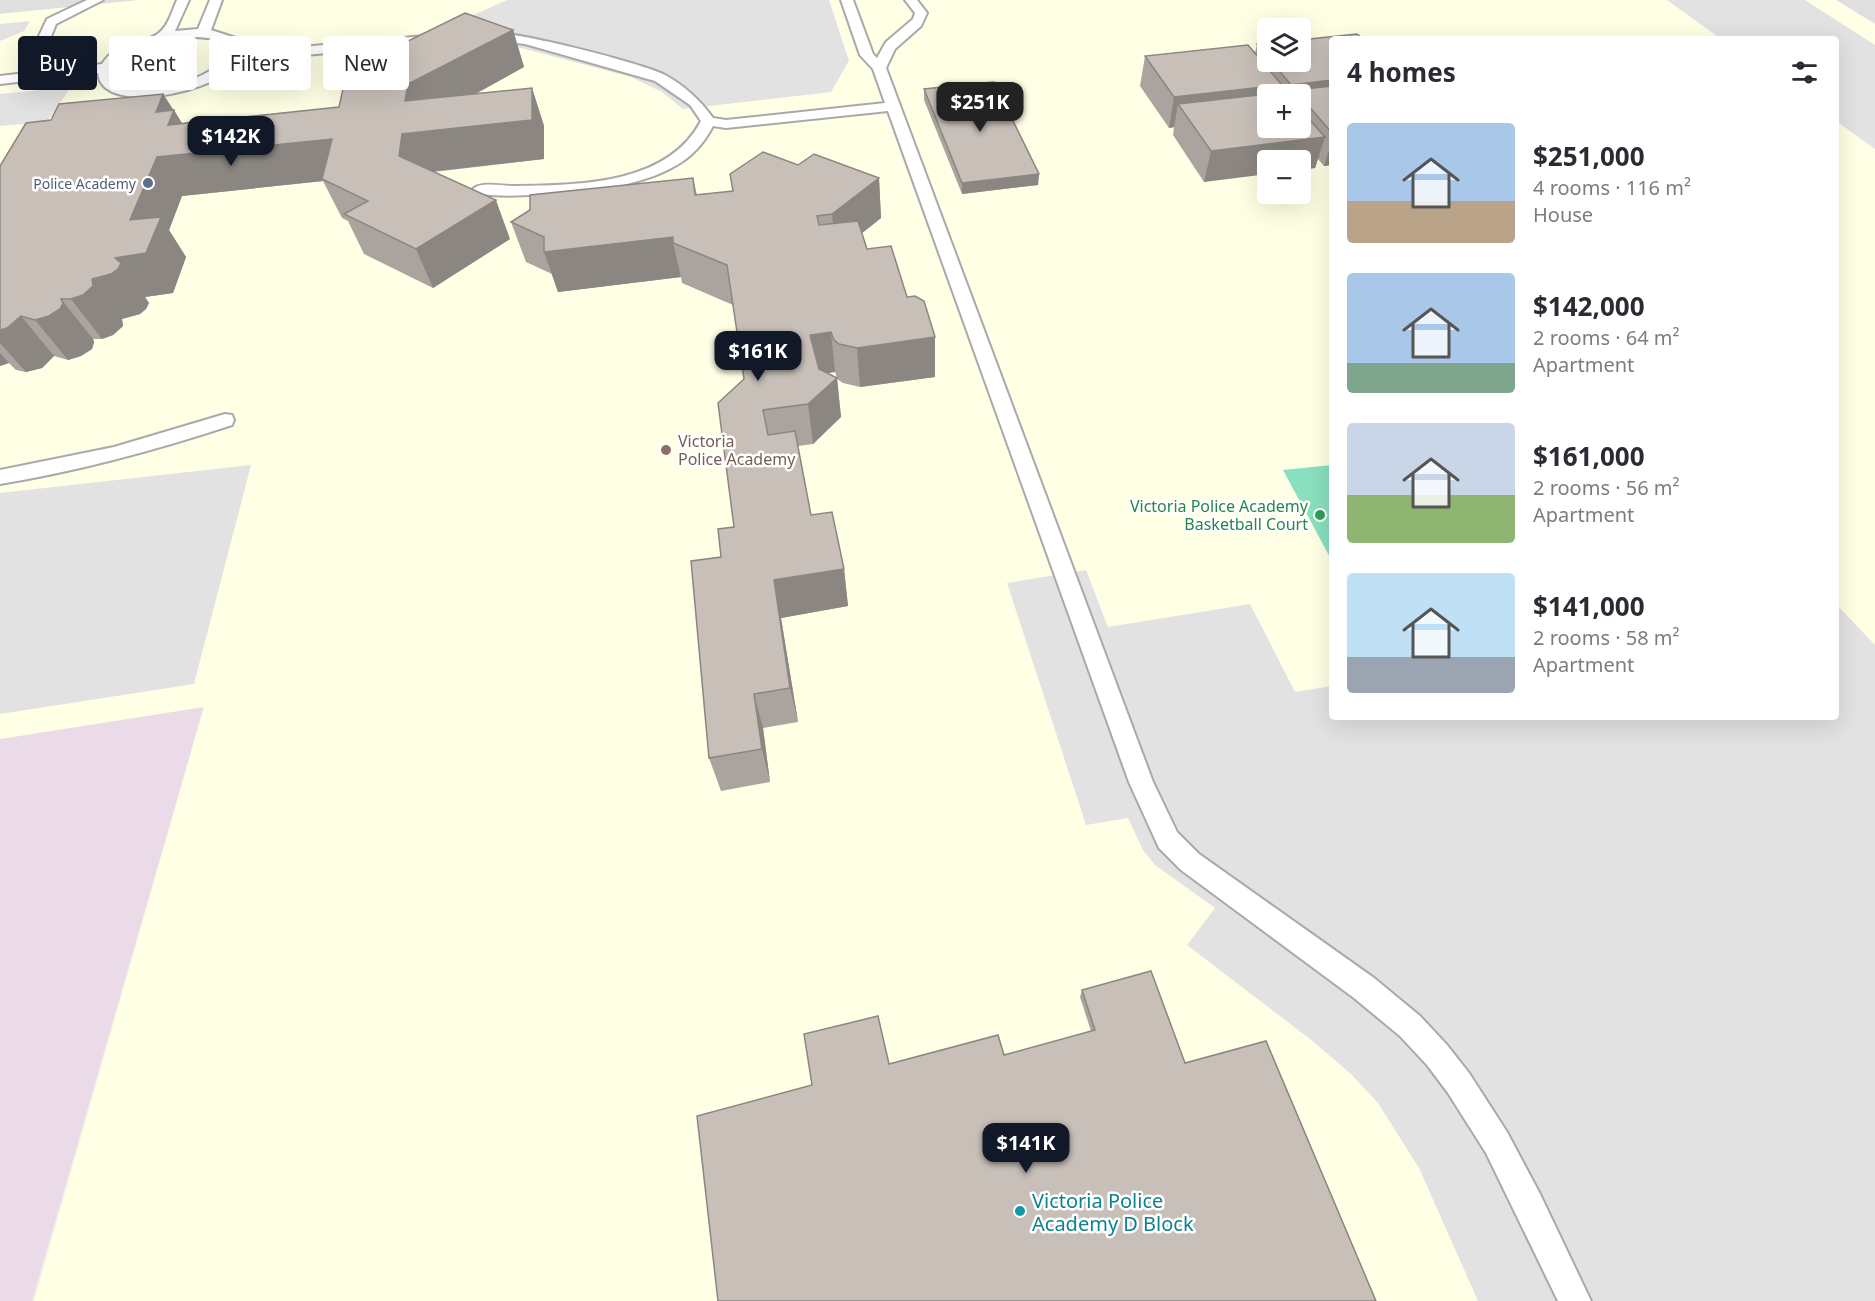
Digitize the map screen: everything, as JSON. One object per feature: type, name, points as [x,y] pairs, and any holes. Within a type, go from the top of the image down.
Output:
[{"type":"lane","points":[[45,36],[51,22],[97,0]]},
{"type":"lane","points":[[163,36],[169,31],[183,0]]},
{"type":"lane","points":[[205,33],[204,28],[216,0]]},
{"type":"lane","points":[[847,0],[869,31],[867,55],[879,69],[974,321],[1141,782],[1168,840],[1190,862],[1365,988],[1437,1054],[1485,1122],[1502,1151],[1575,1301]]},
{"type":"lane","points":[[879,69],[891,44],[917,25],[920,19],[921,13],[911,0]]},
{"type":"lane","points":[[869,31],[902,36]]},
{"type":"lane","points":[[178,36],[205,33],[223,36]]},
{"type":"lane","points":[[471,36],[500,36],[526,40],[660,78],[695,102],[708,121],[726,124],[893,106]]},
{"type":"lane","points":[[311,50],[449,38]]},
{"type":"lane","points":[[109,65],[105,75],[107,82],[115,87],[140,92],[162,91],[209,78]]},
{"type":"lane","points":[[0,80],[106,68]]},
{"type":"lane","points":[[480,190],[579,188],[644,174],[663,167],[684,154],[699,139],[708,121]]},
{"type":"lane","points":[[0,477],[81,463],[150,445],[225,420]]},
{"type":"shaded area","points":[[0,0],[140,0],[0,14]]},
{"type":"shaded area","name":"Victoria Police Academy","points":[[140,0],[1836,0],[1875,24],[1875,1301],[34,1301],[204,707],[0,739],[0,14]]},
{"type":"shaded area","points":[[507,0],[829,0],[849,61],[831,92],[683,109],[662,92],[631,77],[502,43],[469,17]]},
{"type":"shaded area","points":[[1667,0],[1805,0],[1875,45],[1875,149],[1839,123],[1839,36],[1717,36]]},
{"type":"shaded area","points":[[1836,0],[1875,0],[1875,24]]},
{"type":"shaded area","points":[[30,21],[24,31],[0,41],[0,24]]},
{"type":"shaded area","points":[[69,90],[47,122],[0,126],[0,94]]},
{"type":"shaded area","points":[[251,465],[194,684],[0,714],[0,493]]},
{"type":"shaded area","points":[[1086,570],[1108,627],[1250,604],[1295,692],[1329,686],[1329,720],[1839,720],[1839,607],[1875,645],[1875,1301],[1478,1301],[1419,1168],[1378,1103],[1351,1074],[1310,1039],[1187,945],[1215,908],[1155,865],[1143,850],[1128,818],[1086,825],[1007,583]]},
{"type":"shaded area","points":[[204,706],[32,1301],[0,1301],[0,739]]},
{"type":"green space","name":"Victoria Police Academy Basketball Court","points":[[1329,465],[1329,555],[1283,470]]},
{"type":"building","points":[[465,13],[513,30],[409,83],[409,41]]},
{"type":"building","points":[[1329,37],[1329,80],[1290,84],[1280,72],[1311,72],[1311,39]]},
{"type":"building","points":[[1248,45],[1257,56],[1257,72],[1271,72],[1281,84],[1257,84],[1257,88],[1174,97],[1145,56]]},
{"type":"building","points":[[994,82],[1039,174],[962,183],[924,89]]},
{"type":"building","points":[[1329,86],[1329,130],[1311,109],[1311,88]]},
{"type":"building","points":[[532,88],[532,120],[402,134],[399,156],[496,200],[416,249],[344,214],[368,201],[322,179],[332,139],[157,157],[130,220],[161,217],[146,253],[115,258],[121,263],[118,269],[111,274],[92,279],[93,286],[83,295],[61,299],[63,303],[60,309],[49,316],[35,320],[21,316],[7,328],[0,330],[0,166],[26,123],[51,120],[59,104],[163,94],[156,112],[174,110],[168,125],[339,107],[343,90],[407,90],[405,101]]},
{"type":"building","points":[[1257,95],[1257,138],[1311,138],[1311,121],[1325,137],[1211,151],[1178,104]]},
{"type":"building","points":[[763,152],[798,165],[814,154],[879,178],[832,214],[817,216],[819,225],[858,221],[867,249],[891,246],[907,297],[915,296],[924,301],[935,337],[857,348],[839,344],[834,340],[831,332],[810,335],[819,369],[837,378],[808,404],[763,410],[768,435],[795,431],[811,515],[832,512],[844,569],[774,580],[790,688],[754,694],[762,749],[709,758],[691,561],[721,557],[718,529],[734,527],[718,403],[744,379],[727,265],[673,243],[673,237],[544,252],[544,237],[511,222],[530,210],[530,195],[693,178],[695,195],[733,191],[730,174]]},
{"type":"building","name":"Victoria Police Academy D Block","points":[[1151,971],[1185,1063],[1266,1041],[1376,1301],[718,1301],[697,1116],[812,1085],[804,1034],[878,1016],[889,1064],[998,1035],[1004,1055],[1095,1030],[1082,990]]},
{"type":"place","name":"Police Academy","points":[[148,183]]},
{"type":"place","name":"Victoria Police Academy","points":[[666,450]]},
{"type":"place","name":"Victoria Police Academy Basketball Court","points":[[1320,515]]},
{"type":"place","name":"Victoria Police Academy D Block","points":[[1020,1211]]}]
